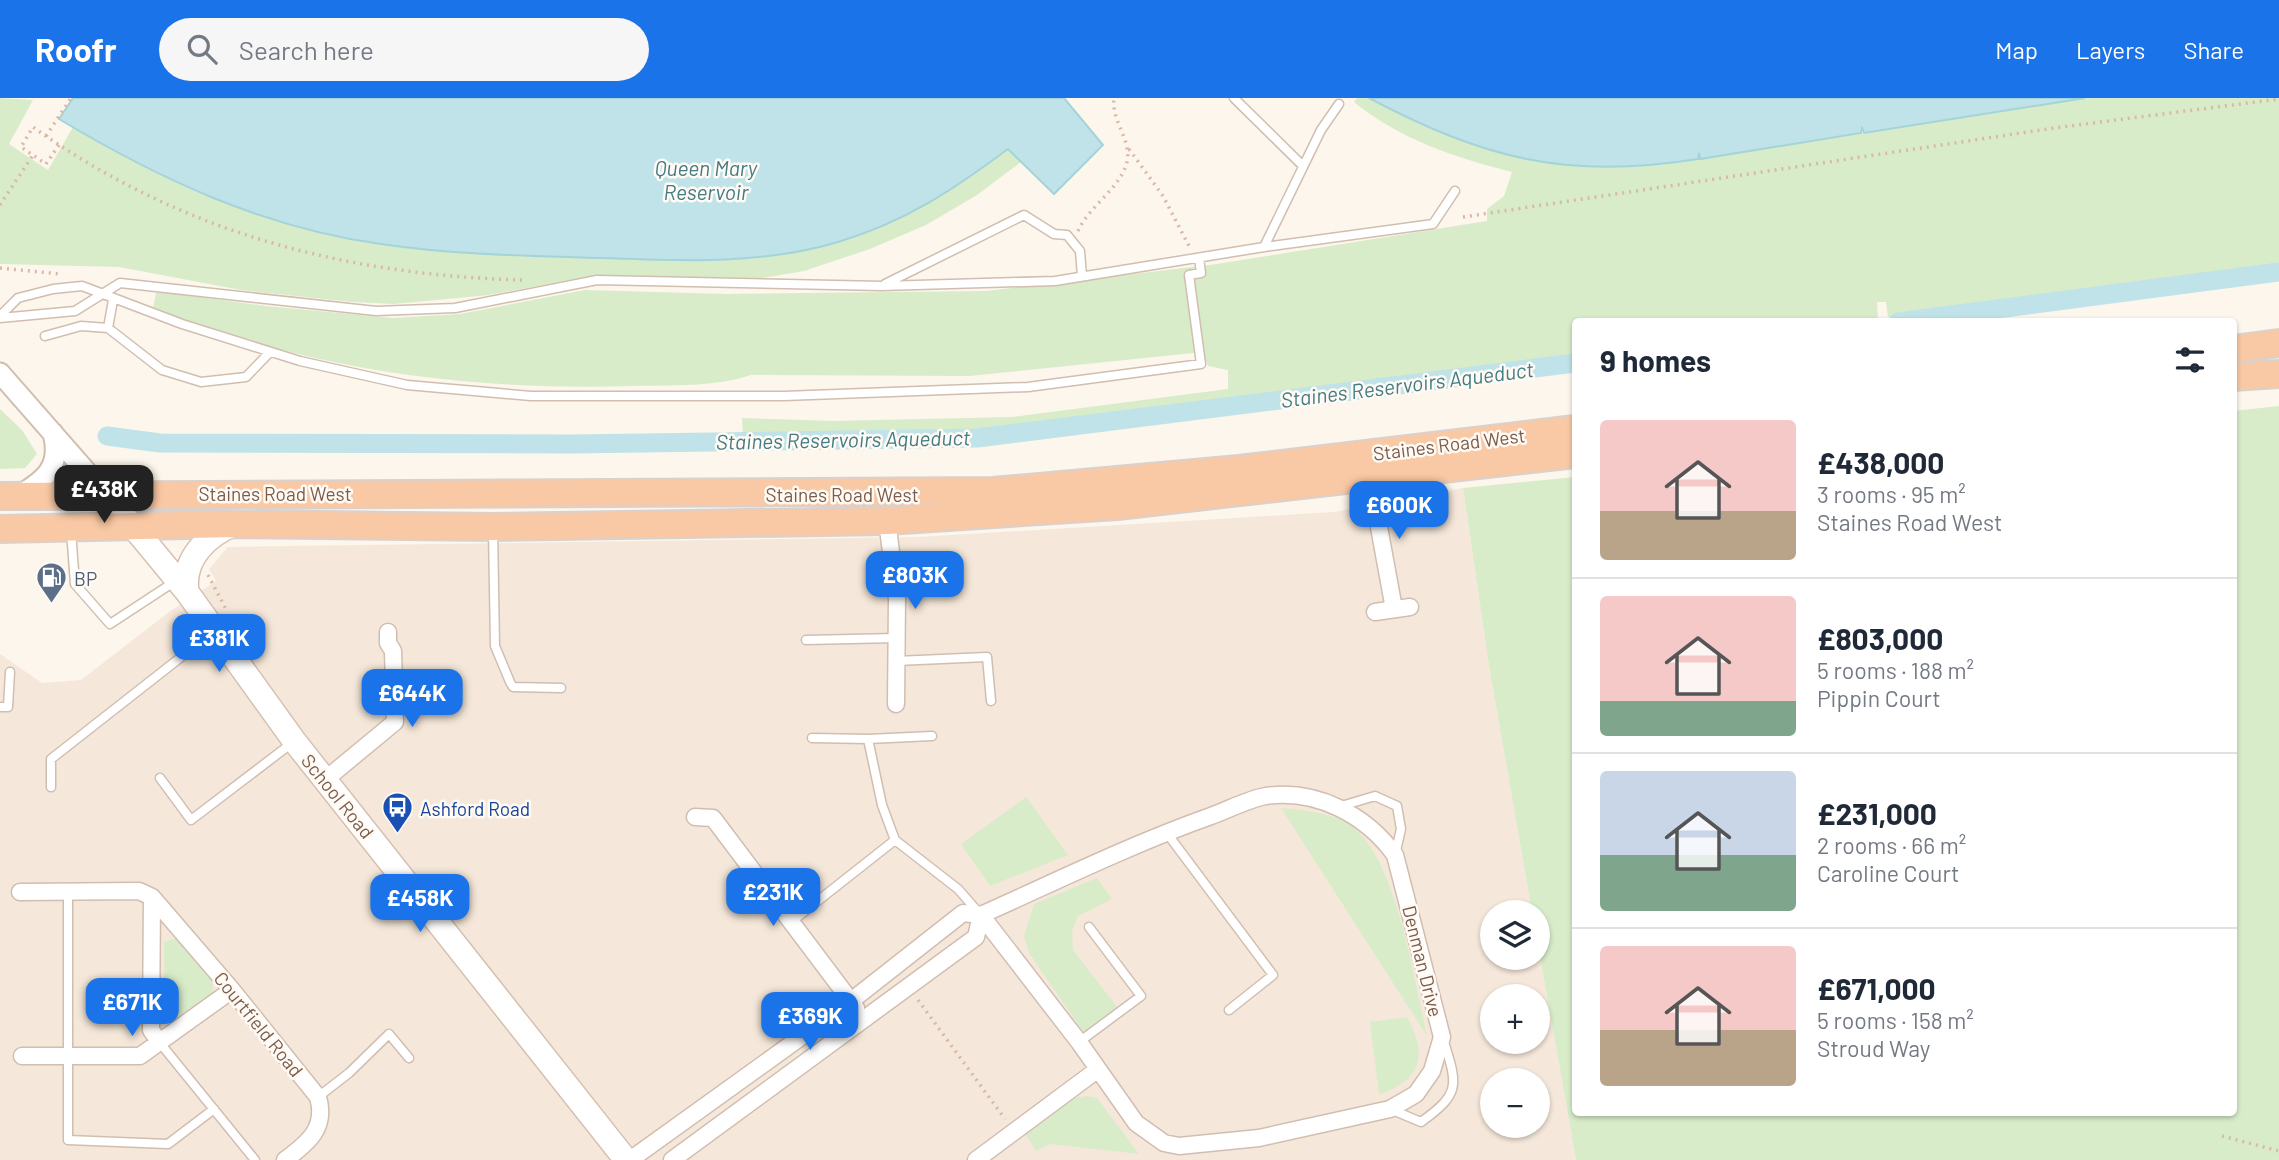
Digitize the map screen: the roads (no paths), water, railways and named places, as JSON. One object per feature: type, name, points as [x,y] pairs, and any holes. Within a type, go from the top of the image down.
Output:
[{"type":"highway","points":[[2237,348],[2279,343]]},
{"type":"highway","points":[[2237,377],[2279,374]]},
{"type":"highway","name":"Staines Road West","points":[[9,496],[627,495],[979,491],[1225,470],[1572,429]]},
{"type":"highway","name":"Staines Road West","points":[[0,530],[235,524],[493,527],[887,521],[1117,506],[1572,454]]},
{"type":"main road","name":"School Road","points":[[106,494],[182,586],[295,742],[628,1160]]},
{"type":"main road","points":[[182,586],[197,552],[219,531],[235,524]]},
{"type":"street","points":[[0,373],[106,494]]},
{"type":"street","points":[[9,496],[47,476],[54,466],[56,445],[53,433]]},
{"type":"street","points":[[1370,478],[1402,608],[1375,612]]},
{"type":"street","points":[[887,521],[895,570],[896,704]]},
{"type":"street","points":[[326,779],[395,722],[393,651],[388,632]]},
{"type":"street","name":"Denman Drive","points":[[628,1160],[851,1000],[963,913],[981,915],[1166,832],[1266,796],[1318,799],[1353,813],[1380,835],[1395,855],[1442,1037],[1433,1071],[1416,1094],[1390,1109],[1259,1138],[1179,1146],[1164,1143],[1136,1123],[1079,1042],[981,915]]},
{"type":"street","points":[[695,817],[713,818],[864,1018]]},
{"type":"street","points":[[20,892],[139,891],[152,897],[151,1030],[160,1043]]},
{"type":"street","name":"Courtfield Road","points":[[152,897],[232,990],[318,1097]]},
{"type":"street","points":[[672,1160],[976,937],[981,915]]},
{"type":"street","points":[[22,1056],[140,1056],[232,990]]},
{"type":"street","points":[[976,1160],[1097,1070]]},
{"type":"street","points":[[285,1160],[308,1143],[318,1130],[322,1111],[318,1097]]},
{"type":"lane","points":[[1234,98],[1303,166]]},
{"type":"lane","points":[[1264,247],[1321,130],[1339,104]]},
{"type":"lane","points":[[0,317],[75,311],[120,283],[162,285],[376,311],[455,308],[597,280],[882,286],[1055,281],[1433,223],[1455,191]]},
{"type":"lane","points":[[882,286],[1024,215],[1054,234],[1067,235],[1080,251],[1082,276]]},
{"type":"lane","points":[[0,317],[18,298],[53,289],[82,286],[113,300],[270,352],[407,385],[531,396],[784,396],[1028,387],[1201,364],[1189,275],[1201,273],[1196,258]]},
{"type":"lane","points":[[108,328],[113,300]]},
{"type":"lane","points":[[46,336],[81,326],[108,328],[162,370],[201,382],[246,377],[270,352]]},
{"type":"lane","points":[[493,527],[495,646],[510,682],[513,687],[527,689],[561,688]]},
{"type":"lane","points":[[71,528],[75,584],[110,624],[182,586]]},
{"type":"lane","points":[[51,787],[51,759],[220,637]]},
{"type":"lane","points":[[806,640],[896,638]]},
{"type":"lane","points":[[896,662],[987,657],[990,701]]},
{"type":"lane","points":[[0,707],[8,707],[10,672]]},
{"type":"lane","points":[[812,738],[932,736]]},
{"type":"lane","points":[[868,738],[882,805],[895,840],[958,889],[981,915]]},
{"type":"lane","points":[[160,778],[191,820],[295,742]]},
{"type":"lane","points":[[1338,807],[1374,796],[1397,806],[1401,829],[1395,855]]},
{"type":"lane","points":[[1166,832],[1273,975],[1229,1010]]},
{"type":"lane","points":[[792,922],[895,840]]},
{"type":"lane","points":[[68,892],[68,1140],[168,1144],[215,1109]]},
{"type":"lane","points":[[1079,1042],[1141,996],[1090,927]]},
{"type":"lane","points":[[318,1097],[349,1073],[389,1034],[409,1058]]},
{"type":"lane","points":[[1390,1109],[1421,1122],[1447,1103],[1455,1077],[1442,1037]]},
{"type":"lane","points":[[160,1043],[255,1160]]},
{"type":"water","name":"Queen Mary Reservoir","points":[[73,98],[1064,98],[1103,145],[1054,194],[1008,149],[968,178],[907,215],[838,242],[780,255],[692,260],[491,254],[381,244],[295,226],[254,213],[174,181],[59,119]]},
{"type":"water","points":[[1369,98],[2085,98],[1864,133],[1862,127],[1861,133],[1700,159],[1699,153],[1698,159],[1608,167],[1567,165],[1490,150],[1411,119]]},
{"type":"waterway","name":"Staines Reservoirs Aqueduct","points":[[1928,318],[2279,272]]},
{"type":"waterway","name":"Staines Reservoirs Aqueduct","points":[[107,436],[160,443],[573,444],[977,438],[1572,363]]},
{"type":"place","name":"BP","points":[[51,605]]},
{"type":"place","name":"Ashford Road","points":[[397,835]]}]
